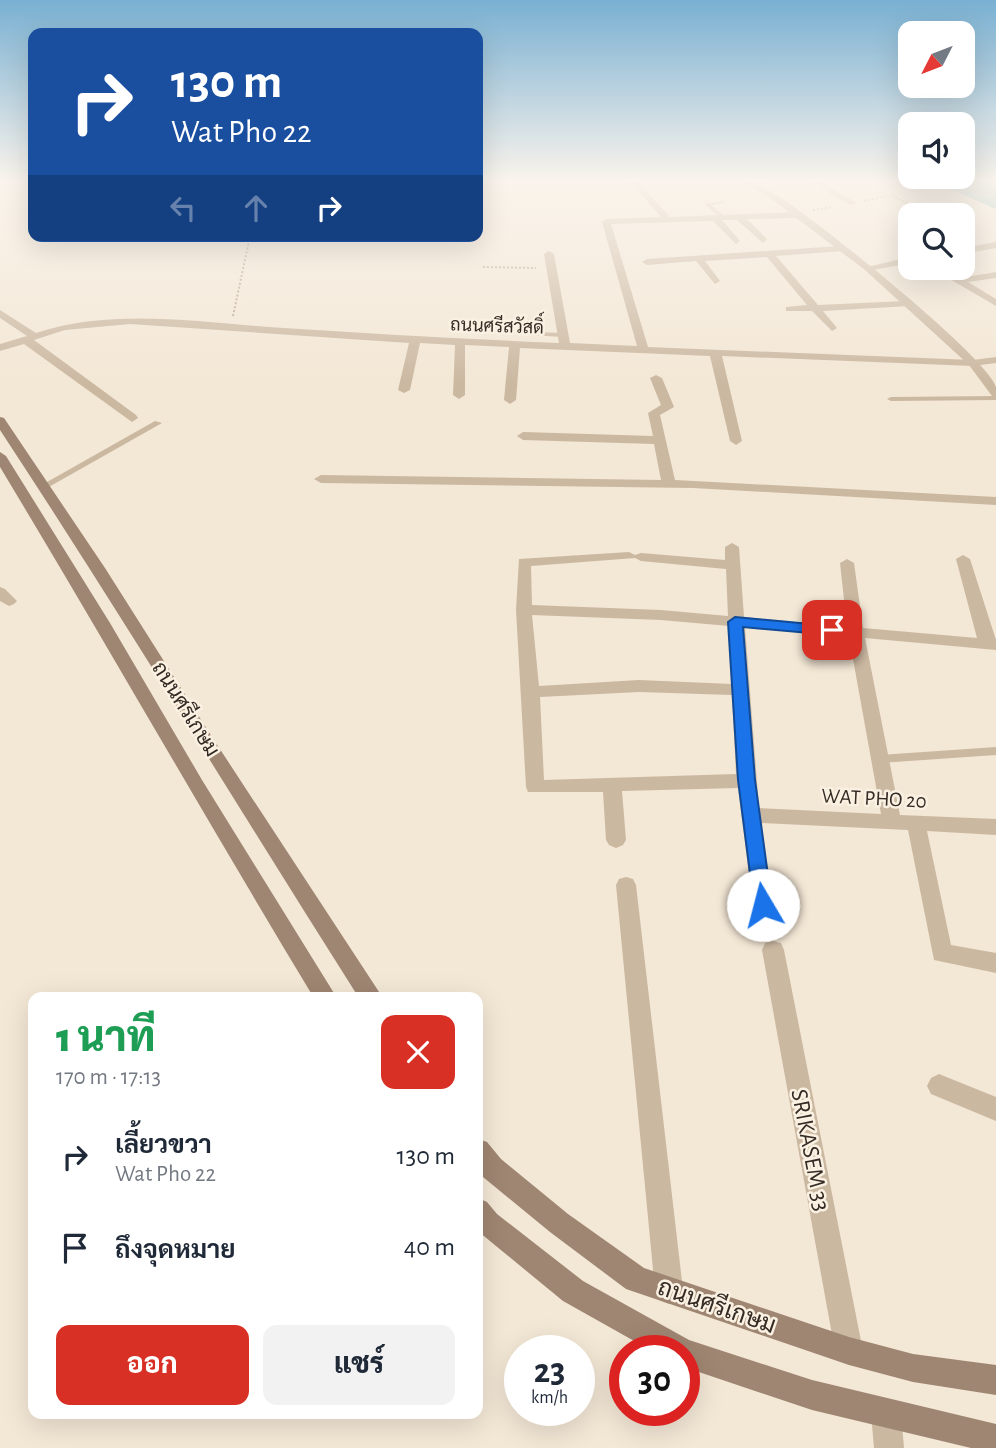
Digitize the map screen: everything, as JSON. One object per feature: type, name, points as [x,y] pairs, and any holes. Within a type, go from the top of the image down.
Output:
[{"type":"main road","name":"ถนนศรีเกษม","points":[[0,421],[98,568],[206,742],[368,992]]},
{"type":"main road","name":"ถนนศรีเกษม","points":[[0,456],[74,576],[195,785],[322,992]]},
{"type":"main road","points":[[74,576],[98,568]]},
{"type":"main road","name":"ถนนศรีเกษม","points":[[483,1157],[492,1168],[559,1223],[636,1279],[849,1350],[913,1368],[996,1380]]},
{"type":"main road","points":[[483,1217],[573,1291],[652,1335]]},
{"type":"main road","points":[[700,1358],[812,1395],[996,1439]]},
{"type":"street","points":[[614,249],[644,350]]},
{"type":"street","points":[[647,262],[840,249],[868,268],[973,363],[996,396]]},
{"type":"street","points":[[549,254],[564,340]]},
{"type":"street","points":[[769,255],[832,328]]},
{"type":"street","points":[[699,259],[715,281]]},
{"type":"street","points":[[868,268],[898,262]]},
{"type":"street","points":[[959,281],[996,275]]},
{"type":"street","points":[[959,281],[996,303]]},
{"type":"street","points":[[790,309],[905,304]]},
{"type":"street","points":[[0,313],[132,418]]},
{"type":"street","name":"ถนนศรีสวัสดิ์","points":[[0,348],[64,327],[130,321],[415,341],[515,344],[564,340],[644,350],[973,363],[996,359]]},
{"type":"street","points":[[404,390],[415,341]]},
{"type":"street","points":[[459,395],[460,342]]},
{"type":"street","points":[[510,400],[515,344]]},
{"type":"street","points":[[715,352],[736,441]]},
{"type":"street","points":[[656,378],[668,407],[654,413],[669,484]]},
{"type":"street","points":[[523,436],[659,440]]},
{"type":"street","points":[[321,480],[669,484],[996,501]]},
{"type":"street","points":[[732,547],[746,780],[763,905]]},
{"type":"street","points":[[733,565],[635,556],[524,562],[524,610],[535,787],[746,780]]},
{"type":"street","points":[[524,610],[661,615],[992,644],[963,559]]},
{"type":"street","points":[[847,563],[856,632],[892,822]]},
{"type":"street","points":[[531,692],[639,686],[740,690]]},
{"type":"street","points":[[612,786],[616,840]]},
{"type":"street","name":"WAT PHO 20","points":[[750,815],[996,827]]},
{"type":"street","points":[[916,823],[942,953],[996,962]]},
{"type":"street","points":[[626,885],[669,1290]]},
{"type":"street","name":"SRIKASEM 33","points":[[773,950],[849,1350]]},
{"type":"street","points":[[939,1086],[996,1109]]},
{"type":"street","points":[[886,1413],[889,1448]]},
{"type":"lane","points":[[530,334],[564,340]]},
{"type":"lane","points":[[891,399],[996,396]]},
{"type":"lane","points":[[44,486],[159,423]]},
{"type":"lane","points":[[880,759],[996,751]]},
{"type":"path","points":[[230,328],[247,249]]},
{"type":"path","points":[[483,267],[551,268]]},
{"type":"route","points":[[763,905],[746,780],[735,622],[832,630]]}]
